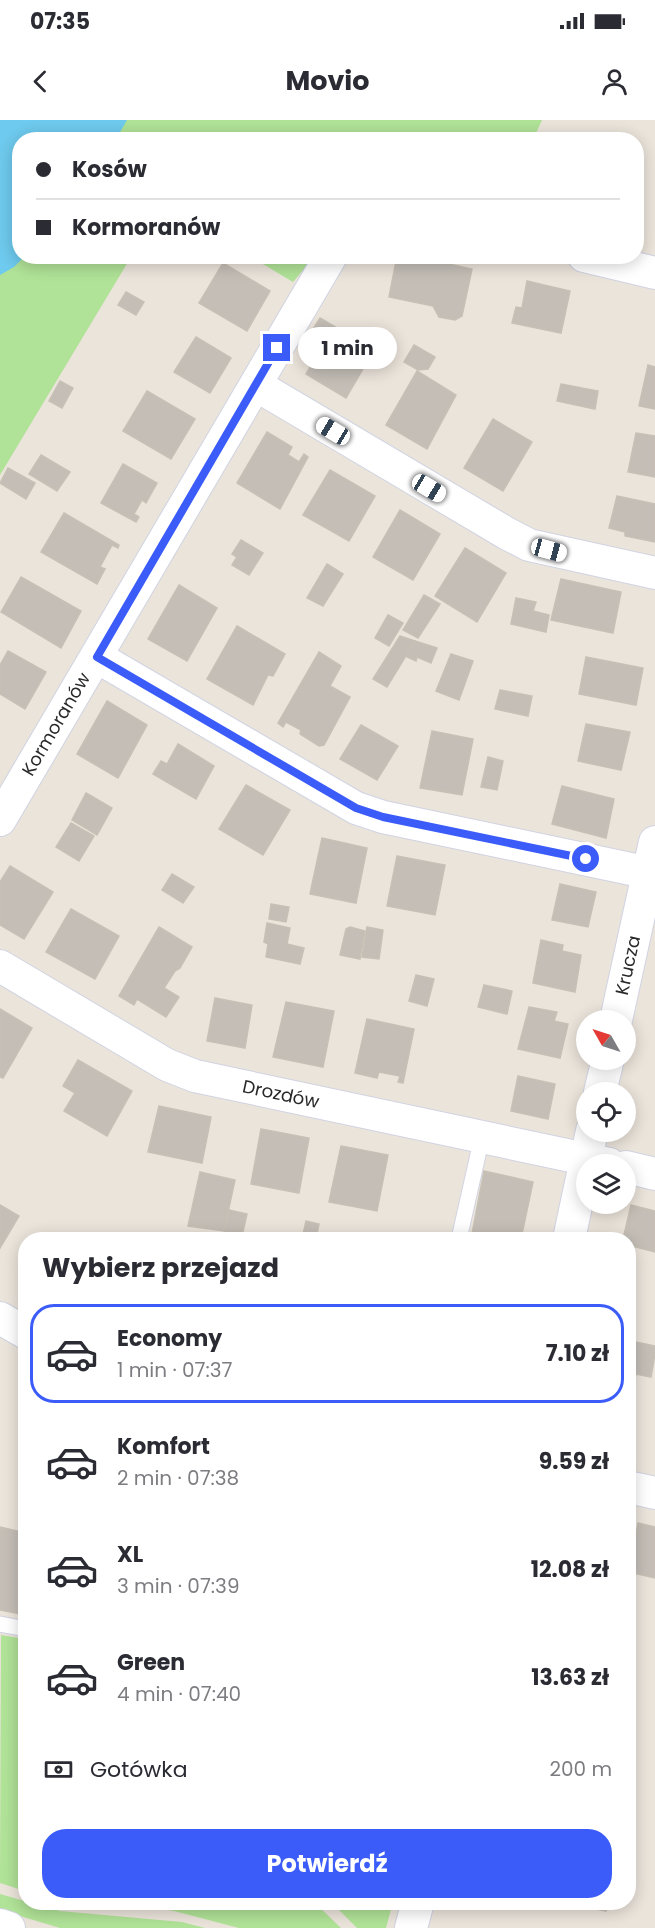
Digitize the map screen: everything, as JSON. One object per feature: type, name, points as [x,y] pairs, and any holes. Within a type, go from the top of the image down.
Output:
[{"type":"street","name":"Kormoranów","points":[[0,820],[327,264]]},
{"type":"street","points":[[617,264],[655,273]]},
{"type":"street","points":[[256,385],[529,545],[655,573]]},
{"type":"street","points":[[97,657],[356,808],[383,817],[652,873]]},
{"type":"street","name":"Krucza","points":[[618,1010],[652,873],[655,842]]},
{"type":"street","name":"Drozdów","points":[[0,966],[167,1065],[195,1076],[482,1137],[596,1151]]},
{"type":"street","points":[[571,1232],[596,1151]]},
{"type":"street","points":[[636,1169],[655,1174]]},
{"type":"street","points":[[0,1318],[18,1328]]},
{"type":"street","points":[[636,1489],[655,1493]]},
{"type":"street","points":[[411,1928],[416,1910]]},
{"type":"street","points":[[0,1925],[9,1928]]},
{"type":"lane","points":[[461,1232],[482,1137]]},
{"type":"lane","points":[[0,1623],[18,1627]]},
{"type":"green space","points":[[0,120],[542,120],[537,132],[12,132],[12,264],[127,264],[0,475]]},
{"type":"green space","points":[[263,264],[308,264],[293,282]]},
{"type":"green space","points":[[1,1635],[18,1638],[18,1889],[0,1883]]},
{"type":"green space","points":[[0,1894],[18,1899],[18,1910],[56,1910],[182,1922],[205,1928],[60,1928],[0,1910]]},
{"type":"green space","points":[[168,1910],[322,1910],[341,1928],[239,1928]]},
{"type":"green space","points":[[339,1910],[391,1910],[386,1928],[357,1928]]},
{"type":"water","points":[[0,120],[127,120],[120,132],[12,132],[12,264],[17,264],[0,275]]},
{"type":"building","points":[[222,264],[270,291],[247,331],[199,303]]},
{"type":"building","points":[[395,264],[449,264],[472,269],[462,316],[455,320],[439,317],[433,306],[389,297]]},
{"type":"building","points":[[527,281],[570,291],[561,333],[512,323],[516,307],[522,308]]},
{"type":"building","points":[[126,292],[144,302],[136,315],[118,305]]},
{"type":"building","points":[[320,318],[374,350],[346,398],[306,374],[318,354],[303,345]]},
{"type":"building","points":[[196,337],[231,358],[210,393],[174,372]]},
{"type":"building","points":[[414,345],[435,357],[428,369],[418,370],[404,362]]},
{"type":"building","points":[[648,365],[655,367],[655,409],[639,406]]},
{"type":"building","points":[[417,371],[456,395],[427,449],[386,425]]},
{"type":"building","points":[[60,381],[73,388],[62,408],[49,401]]},
{"type":"building","points":[[561,384],[598,391],[595,409],[557,401]]},
{"type":"building","points":[[147,391],[195,419],[171,459],[123,431]]},
{"type":"building","points":[[493,419],[532,442],[503,491],[464,468]]},
{"type":"building","points":[[267,432],[292,447],[288,455],[299,462],[304,454],[308,457],[280,509],[237,483]]},
{"type":"building","points":[[636,433],[655,436],[655,477],[628,472]]},
{"type":"building","points":[[41,455],[70,472],[57,491],[29,474]]},
{"type":"building","points":[[123,464],[157,483],[146,503],[142,500],[134,514],[139,517],[136,522],[101,503]]},
{"type":"building","points":[[8,468],[35,483],[26,499],[0,483]]},
{"type":"building","points":[[330,470],[375,496],[349,541],[303,515]]},
{"type":"building","points":[[617,496],[655,504],[655,542],[625,536],[625,532],[609,528]]},
{"type":"building","points":[[400,510],[440,534],[413,580],[373,557]]},
{"type":"building","points":[[64,513],[119,545],[118,548],[112,545],[100,567],[105,569],[97,584],[41,552]]},
{"type":"building","points":[[241,540],[263,553],[249,575],[232,565],[237,557],[232,554]]},
{"type":"building","points":[[465,548],[506,573],[477,622],[435,596]]},
{"type":"building","points":[[327,564],[343,574],[323,606],[307,598]]},
{"type":"building","points":[[21,577],[81,611],[61,648],[1,612]]},
{"type":"building","points":[[561,579],[621,592],[613,633],[551,620]]},
{"type":"building","points":[[179,585],[217,608],[187,661],[148,639]]},
{"type":"building","points":[[424,595],[440,604],[418,638],[403,630]]},
{"type":"building","points":[[516,598],[536,602],[533,611],[549,615],[546,632],[511,624]]},
{"type":"building","points":[[388,615],[403,623],[389,646],[375,638]]},
{"type":"building","points":[[237,626],[285,654],[273,676],[268,675],[253,705],[207,679]]},
{"type":"building","points":[[400,636],[415,641],[387,687],[373,679]]},
{"type":"building","points":[[415,641],[437,648],[431,663],[417,657],[416,661],[405,656]]},
{"type":"building","points":[[8,651],[46,672],[25,709],[0,694],[0,665]]},
{"type":"building","points":[[319,652],[341,666],[330,686],[350,697],[324,745],[319,746],[300,734],[301,730],[286,722],[283,727],[278,723]]},
{"type":"building","points":[[451,654],[473,661],[459,700],[436,691]]},
{"type":"building","points":[[586,657],[643,668],[636,705],[579,694]]},
{"type":"building","points":[[500,690],[532,696],[528,716],[495,709]]},
{"type":"building","points":[[107,701],[147,725],[118,778],[77,754]]},
{"type":"building","points":[[586,724],[630,732],[621,770],[578,761]]},
{"type":"building","points":[[361,725],[398,746],[377,780],[340,759]]},
{"type":"building","points":[[432,731],[473,739],[462,795],[420,788]]},
{"type":"building","points":[[178,744],[214,766],[196,799],[153,774],[161,761],[167,764]]},
{"type":"building","points":[[488,757],[503,761],[497,790],[481,787]]},
{"type":"building","points":[[246,785],[290,810],[263,855],[219,829]]},
{"type":"building","points":[[562,786],[614,799],[606,838],[552,824]]},
{"type":"building","points":[[86,793],[112,808],[97,835],[72,820]]},
{"type":"building","points":[[71,823],[94,836],[79,861],[56,847]]},
{"type":"building","points":[[322,838],[367,848],[356,903],[310,894]]},
{"type":"building","points":[[397,856],[445,865],[435,915],[387,906]]},
{"type":"building","points":[[10,866],[53,892],[24,939],[0,925],[0,882]]},
{"type":"building","points":[[172,874],[194,887],[183,903],[162,890]]},
{"type":"building","points":[[560,884],[596,892],[588,927],[552,920]]},
{"type":"building","points":[[271,904],[289,907],[286,922],[269,919]]},
{"type":"building","points":[[71,909],[119,936],[95,979],[46,952]]},
{"type":"building","points":[[267,923],[290,928],[287,944],[304,948],[300,964],[266,957],[268,944],[264,942]]},
{"type":"building","points":[[159,927],[192,947],[180,968],[175,971],[164,988],[179,997],[166,1017],[137,999],[134,1005],[119,996]]},
{"type":"building","points":[[350,927],[365,931],[360,959],[340,955],[346,929]]},
{"type":"building","points":[[367,927],[383,930],[379,959],[362,957]]},
{"type":"building","points":[[541,940],[563,945],[562,951],[581,955],[575,992],[533,983]]},
{"type":"building","points":[[416,975],[434,979],[427,1006],[409,1001]]},
{"type":"building","points":[[484,985],[512,991],[507,1014],[478,1007]]},
{"type":"building","points":[[215,998],[252,1005],[245,1048],[207,1041]]},
{"type":"building","points":[[286,1002],[334,1011],[323,1067],[273,1057]]},
{"type":"building","points":[[529,1007],[557,1012],[554,1021],[568,1024],[560,1058],[518,1049]]},
{"type":"building","points":[[0,1009],[32,1028],[3,1078],[0,1077]]},
{"type":"building","points":[[367,1019],[414,1029],[403,1083],[398,1082],[400,1076],[379,1072],[377,1078],[355,1073]]},
{"type":"building","points":[[78,1060],[132,1091],[107,1136],[64,1111],[75,1093],[63,1086]]},
{"type":"building","points":[[518,1076],[555,1084],[548,1119],[511,1111]]},
{"type":"building","points":[[159,1106],[211,1117],[202,1163],[148,1152]]},
{"type":"building","points":[[261,1129],[309,1138],[299,1193],[251,1184]]},
{"type":"building","points":[[341,1146],[388,1155],[377,1211],[329,1202]]},
{"type":"building","points":[[484,1171],[533,1182],[522,1232],[472,1232]]},
{"type":"building","points":[[200,1172],[235,1180],[224,1231],[188,1226]]},
{"type":"building","points":[[0,1205],[19,1216],[0,1248]]},
{"type":"building","points":[[636,1206],[655,1211],[655,1252],[636,1247],[636,1232],[625,1232],[629,1214],[636,1214]]},
{"type":"building","points":[[229,1210],[247,1214],[243,1232],[224,1231]]},
{"type":"building","points":[[306,1221],[319,1224],[317,1232],[304,1232]]},
{"type":"building","points":[[636,1342],[655,1346],[651,1377],[636,1374]]},
{"type":"building","points":[[638,1523],[655,1527],[655,1578],[636,1574]]},
{"type":"building","points":[[0,1527],[18,1531],[18,1613],[0,1610]]},
{"type":"route","points":[[277,348],[97,657],[356,808],[383,817],[586,859]]}]
